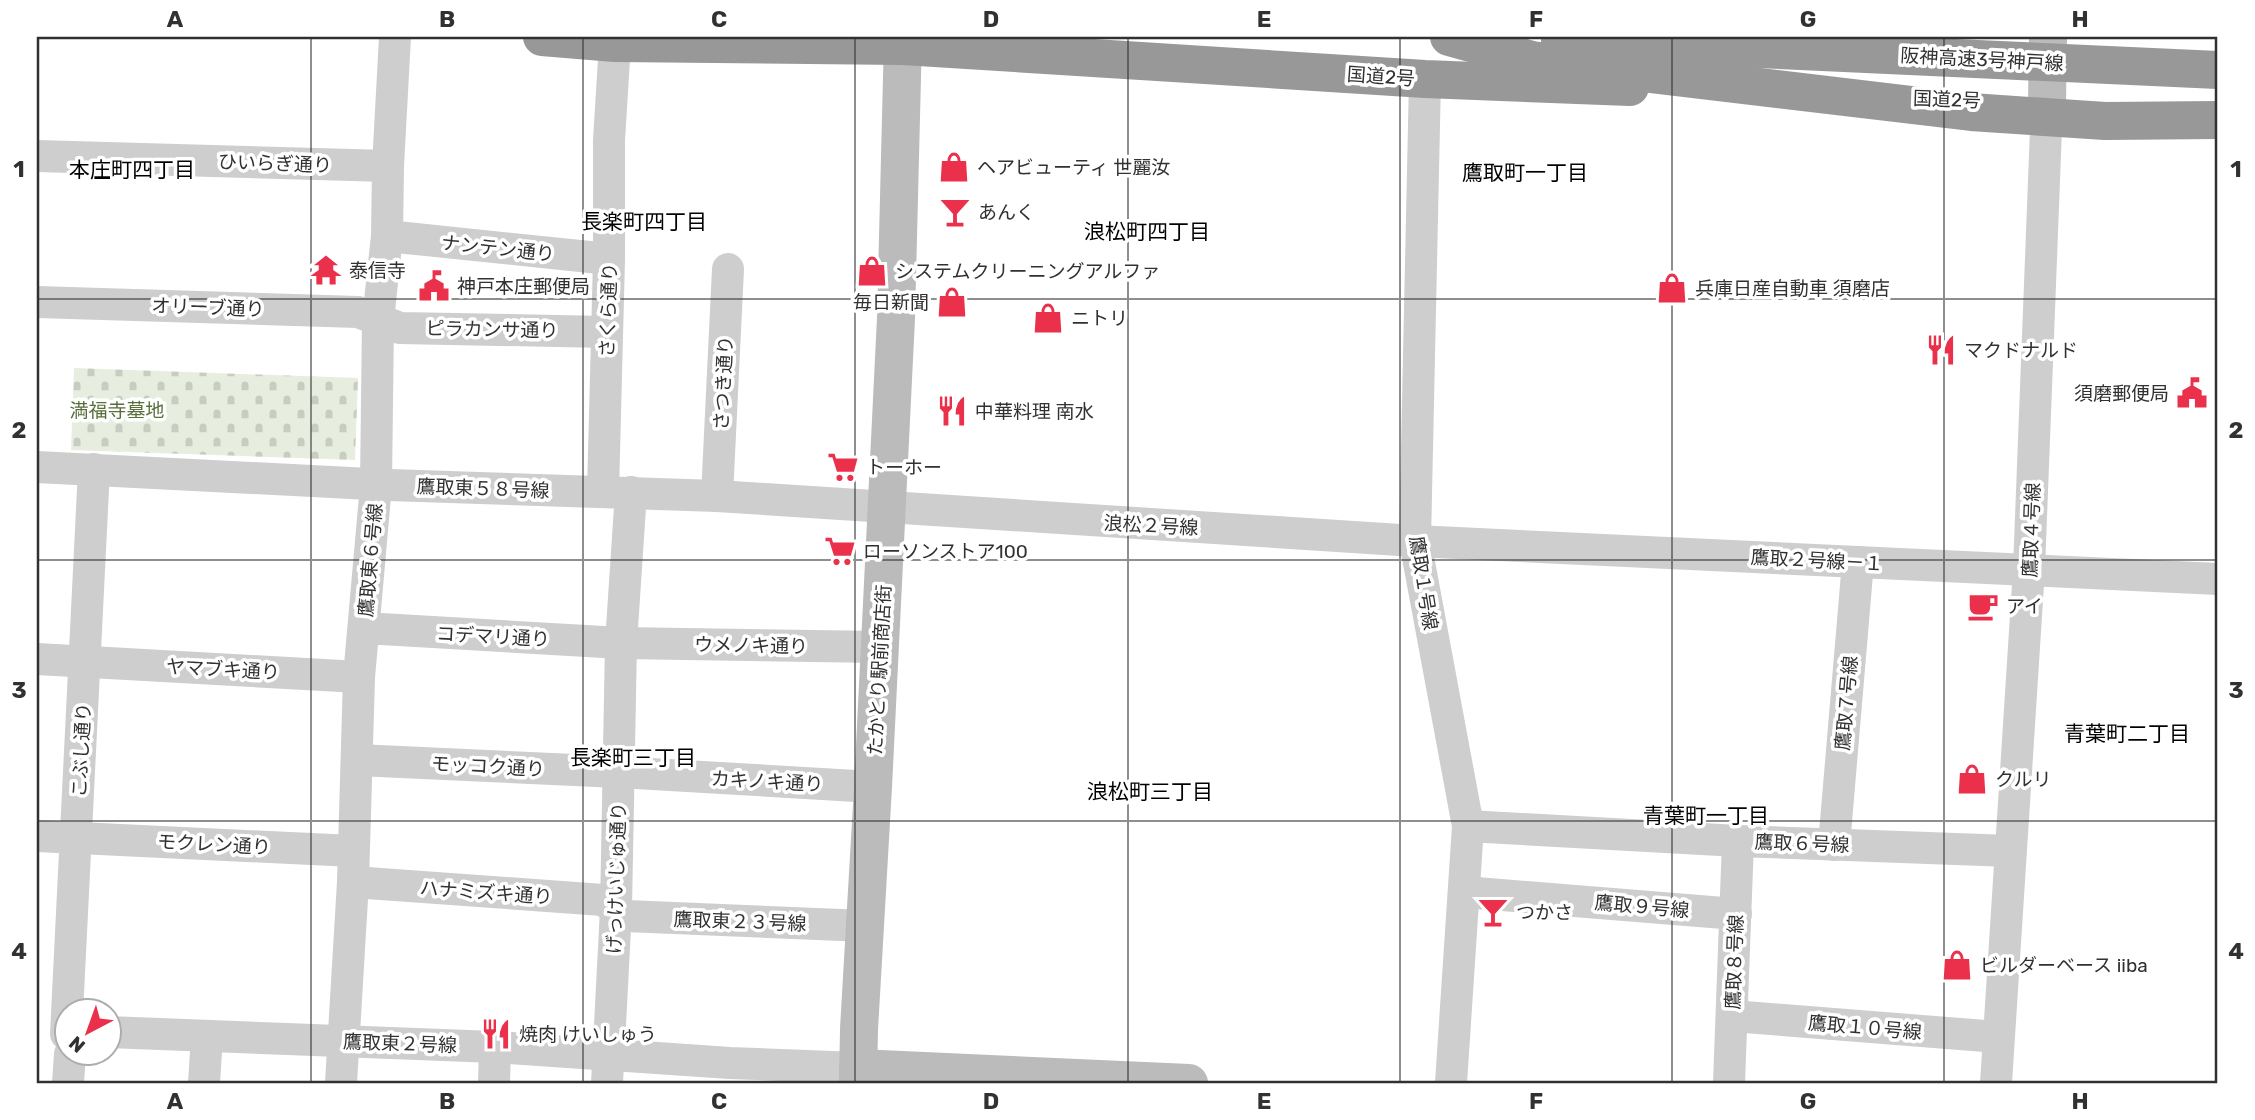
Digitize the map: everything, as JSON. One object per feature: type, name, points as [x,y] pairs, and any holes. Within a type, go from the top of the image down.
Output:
[{"type":"highway","name":"国道2号","points":[[542,37],[615,43],[903,41],[1425,79],[2047,103],[2218,126]]},
{"type":"highway","points":[[1449,37],[1532,60],[1970,112],[2105,121],[2218,120]]},
{"type":"highway","name":"阪神高速3号神戸線","points":[[1494,37],[2218,69]]},
{"type":"street","name":"鷹取東６号線","points":[[341,1083],[353,882],[359,677],[376,485],[378,320],[387,236],[395,37]]},
{"type":"street","points":[[2047,103],[2048,37]]},
{"type":"street","name":"たかとり駅前商店街","points":[[858,1076],[888,509],[903,41]]},
{"type":"street","name":"さくら通り","points":[[615,43],[609,140],[607,332],[617,492]]},
{"type":"street","name":"鷹取１号線","points":[[1425,79],[1415,541],[1468,826],[1451,1083]]},
{"type":"street","name":"鷹取４号線","points":[[1996,1083],[2029,569],[2047,103]]},
{"type":"street","name":"ひいらぎ通り","points":[[37,156],[388,166]]},
{"type":"street","name":"ナンテン通り","points":[[387,236],[609,259]]},
{"type":"street","name":"さつき通り","points":[[717,496],[728,270]]},
{"type":"street","name":"オリーブ通り","points":[[37,302],[358,312],[378,320]]},
{"type":"street","name":"ピラカンサ通り","points":[[378,320],[400,328],[607,332]]},
{"type":"street","name":"鷹取東５８号線","points":[[37,467],[376,485],[717,496],[888,509]]},
{"type":"street","name":"こぶし通り","points":[[64,998],[86,662],[94,469]]},
{"type":"street","name":"げっけいじゅ通り","points":[[608,1068],[616,909],[621,643],[617,492]]},
{"type":"street","name":"浪松２号線","points":[[888,509],[1415,541]]},
{"type":"street","name":"鷹取２号線－１","points":[[1415,541],[2218,579]]},
{"type":"street","name":"鷹取７号線","points":[[1834,845],[1857,562]]},
{"type":"street","name":"コデマリ通り","points":[[364,628],[621,643]]},
{"type":"street","name":"ウメノキ通り","points":[[621,643],[880,647]]},
{"type":"street","name":"ヤマブキ通り","points":[[37,659],[359,677]]},
{"type":"street","name":"モッコク通り","points":[[357,760],[618,772]]},
{"type":"street","name":"カキノキ通り","points":[[618,772],[873,787]]},
{"type":"street","name":"鷹取６号線","points":[[1468,826],[1738,841],[2010,850]]},
{"type":"street","name":"モクレン通り","points":[[37,836],[353,851]]},
{"type":"street","name":"鷹取８号線","points":[[1729,1083],[1738,841]]},
{"type":"street","name":"ハナミズキ通り","points":[[353,882],[603,900],[616,909]]},
{"type":"street","name":"鷹取９号線","points":[[1464,892],[1736,914]]},
{"type":"street","name":"鷹取東２３号線","points":[[616,909],[626,916],[866,926]]},
{"type":"street","name":"鷹取１０号線","points":[[1732,1016],[1998,1037]]},
{"type":"street","name":"鷹取東２号線","points":[[122,1033],[495,1047],[608,1068],[858,1076]]},
{"type":"street","points":[[204,1083],[208,1036]]},
{"type":"street","points":[[494,1083],[495,1047]]},
{"type":"street","points":[[858,1076],[1189,1083]]},
{"type":"green space","name":"満福寺墓地","points":[[74,368],[358,378],[355,460],[71,450]]},
{"type":"place","name":"ヘアビューティ 世麗汝","points":[[954,167]]},
{"type":"place","name":"あんく","points":[[955,212]]},
{"type":"place","name":"泰信寺","points":[[326,270]]},
{"type":"place","name":"システムクリーニングアルファ","points":[[872,271]]},
{"type":"place","name":"神戸本庄郵便局","points":[[434,286]]},
{"type":"place","name":"兵庫日産自動車 須磨店","points":[[1672,288]]},
{"type":"place","name":"毎日新聞","points":[[952,302]]},
{"type":"place","name":"ニトリ","points":[[1048,318]]},
{"type":"place","name":"マクドナルド","points":[[1941,350]]},
{"type":"place","name":"須磨郵便局","points":[[2192,393]]},
{"type":"place","name":"中華料理 南水","points":[[952,411]]},
{"type":"place","name":"トーホー","points":[[843,467]]},
{"type":"place","name":"ローソンストア100","points":[[840,551]]},
{"type":"place","name":"アイ","points":[[1983,606]]},
{"type":"place","name":"クルリ","points":[[1972,779]]},
{"type":"place","name":"つかさ","points":[[1493,912]]},
{"type":"place","name":"ビルダーベース iiba","points":[[1957,965]]},
{"type":"place","name":"焼肉 けいしゅう","points":[[496,1034]]},
{"type":"district","name":"本庄町四丁目","points":[[132,170]]},
{"type":"district","name":"鷹取町一丁目","points":[[1525,173]]},
{"type":"district","name":"長楽町四丁目","points":[[644,222]]},
{"type":"district","name":"浪松町四丁目","points":[[1147,232]]},
{"type":"district","name":"青葉町二丁目","points":[[2127,734]]},
{"type":"district","name":"長楽町三丁目","points":[[633,758]]},
{"type":"district","name":"浪松町三丁目","points":[[1150,792]]},
{"type":"district","name":"青葉町一丁目","points":[[1706,816]]}]
